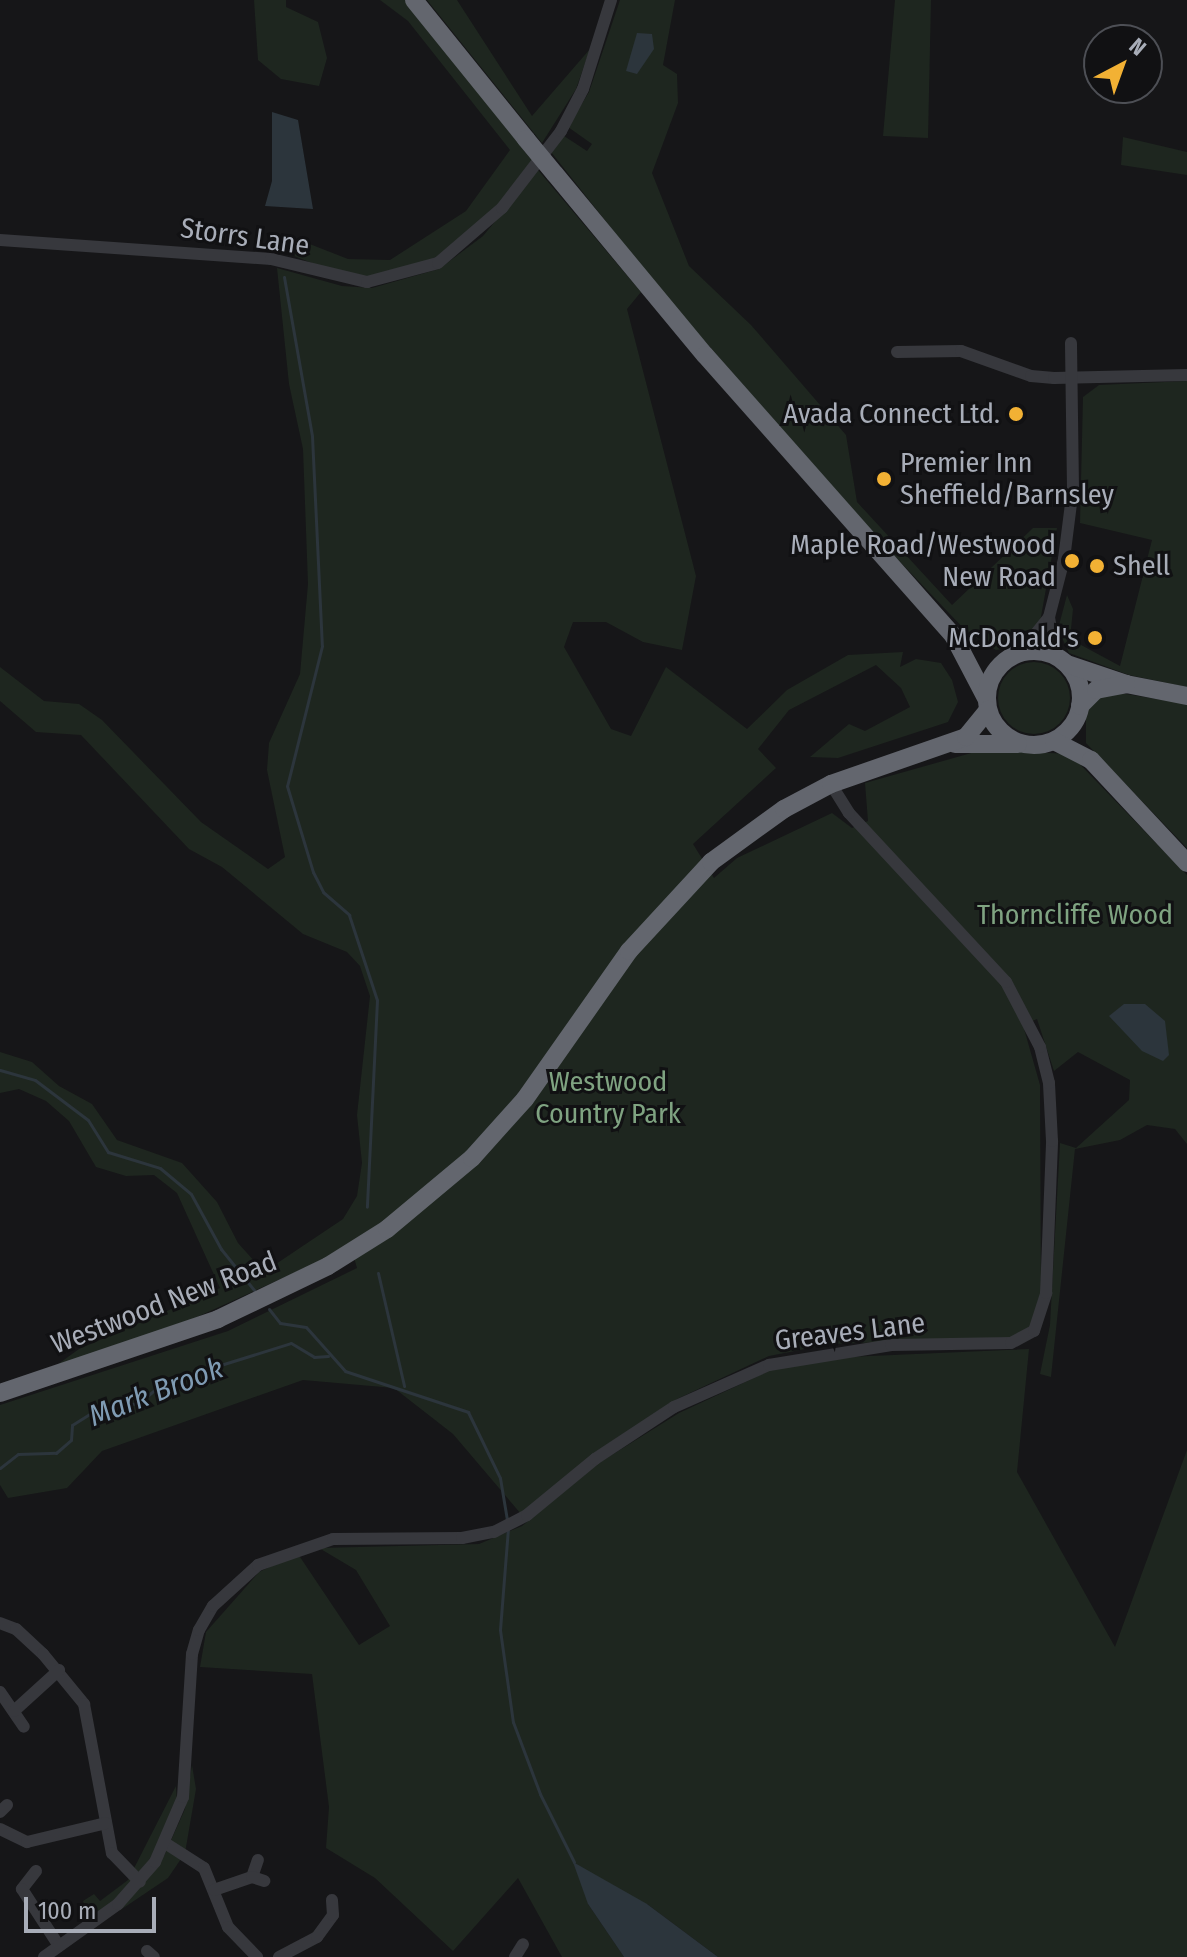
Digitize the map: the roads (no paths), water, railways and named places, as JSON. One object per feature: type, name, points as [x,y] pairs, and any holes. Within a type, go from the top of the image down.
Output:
[{"type":"highway","points":[[414,0],[705,355],[953,635],[1001,732],[1025,744],[1054,741],[1091,760],[1187,863]]},
{"type":"highway","points":[[953,635],[986,655],[1061,660],[1126,684],[1187,696]]},
{"type":"highway","points":[[987,704],[996,669],[1014,655]]},
{"type":"highway","points":[[1061,660],[1079,684],[1078,714],[1091,760]]},
{"type":"highway","points":[[1054,741],[1096,690],[1126,684]]},
{"type":"highway","name":"Westwood New Road","points":[[0,1393],[218,1319],[328,1266],[387,1229],[472,1158],[525,1099],[629,951],[677,894],[739,840],[831,784],[953,743],[973,732],[987,704]]},
{"type":"highway","name":"Westwood New Road","points":[[953,743],[1025,744]]},
{"type":"street","name":"Storrs Lane","points":[[0,240],[271,259],[367,282],[438,263],[478,233],[535,166],[583,89],[611,0]]},
{"type":"street","points":[[1061,660],[1049,617],[1073,488],[1071,343]]},
{"type":"street","points":[[897,352],[961,351],[1031,376],[1187,375]]},
{"type":"street","points":[[1014,655],[1049,617]]},
{"type":"street","name":"Greaves Lane","points":[[44,1957],[140,1882],[165,1843],[187,1774],[195,1642],[213,1606],[237,1582],[277,1555],[333,1539],[480,1536],[514,1523],[595,1459],[674,1407],[769,1365],[891,1345],[1011,1343],[1027,1337],[1041,1318],[1052,1141],[1049,1083],[1040,1047],[1006,982],[849,813],[831,784]]},
{"type":"street","points":[[0,1623],[16,1629],[59,1670],[87,1712],[106,1823],[116,1860],[140,1882]]},
{"type":"street","points":[[14,1711],[59,1670]]},
{"type":"street","points":[[0,1692],[24,1727]]},
{"type":"street","points":[[0,1829],[27,1842],[106,1823]]},
{"type":"street","points":[[165,1843],[200,1863],[228,1927],[249,1954]]},
{"type":"street","points":[[214,1890],[258,1879],[258,1860]]},
{"type":"street","points":[[36,1871],[22,1889],[59,1946]]},
{"type":"street","points":[[279,1957],[313,1941],[336,1922],[332,1900]]},
{"type":"street","points":[[25,1922],[37,1914]]},
{"type":"street","points":[[515,1957],[523,1944]]},
{"type":"waterway","points":[[284,277],[312,436],[322,646],[287,786],[313,872],[323,892],[349,915],[377,1000],[367,1207]]},
{"type":"waterway","points":[[0,1070],[35,1080],[88,1120],[108,1152],[160,1168],[191,1194],[221,1249],[254,1290]]},
{"type":"waterway","points":[[378,1273],[404,1386]]},
{"type":"waterway","points":[[269,1309],[280,1323],[306,1327],[345,1371],[468,1412],[500,1478],[507,1520]]},
{"type":"waterway","name":"Mark Brook","points":[[0,1468],[18,1454],[56,1453],[71,1440],[72,1425],[98,1409],[139,1403],[157,1388],[198,1372],[291,1343],[314,1357],[328,1356]]},
{"type":"waterway","points":[[508,1528],[500,1630],[513,1722],[540,1794],[574,1862]]},
{"type":"place","name":"Avada Connect Ltd.","points":[[1016,414]]},
{"type":"place","name":"Premier Inn Sheffield/Barnsley","points":[[884,479]]},
{"type":"place","name":"Maple Road/Westwood New Road","points":[[1072,561]]},
{"type":"place","name":"Shell","points":[[1097,566]]},
{"type":"place","name":"McDonald's","points":[[1095,638]]},
{"type":"park label","name":"Thorncliffe Wood","points":[[1075,915]]},
{"type":"park label","name":"Westwood Country Park","points":[[608,1098]]}]
